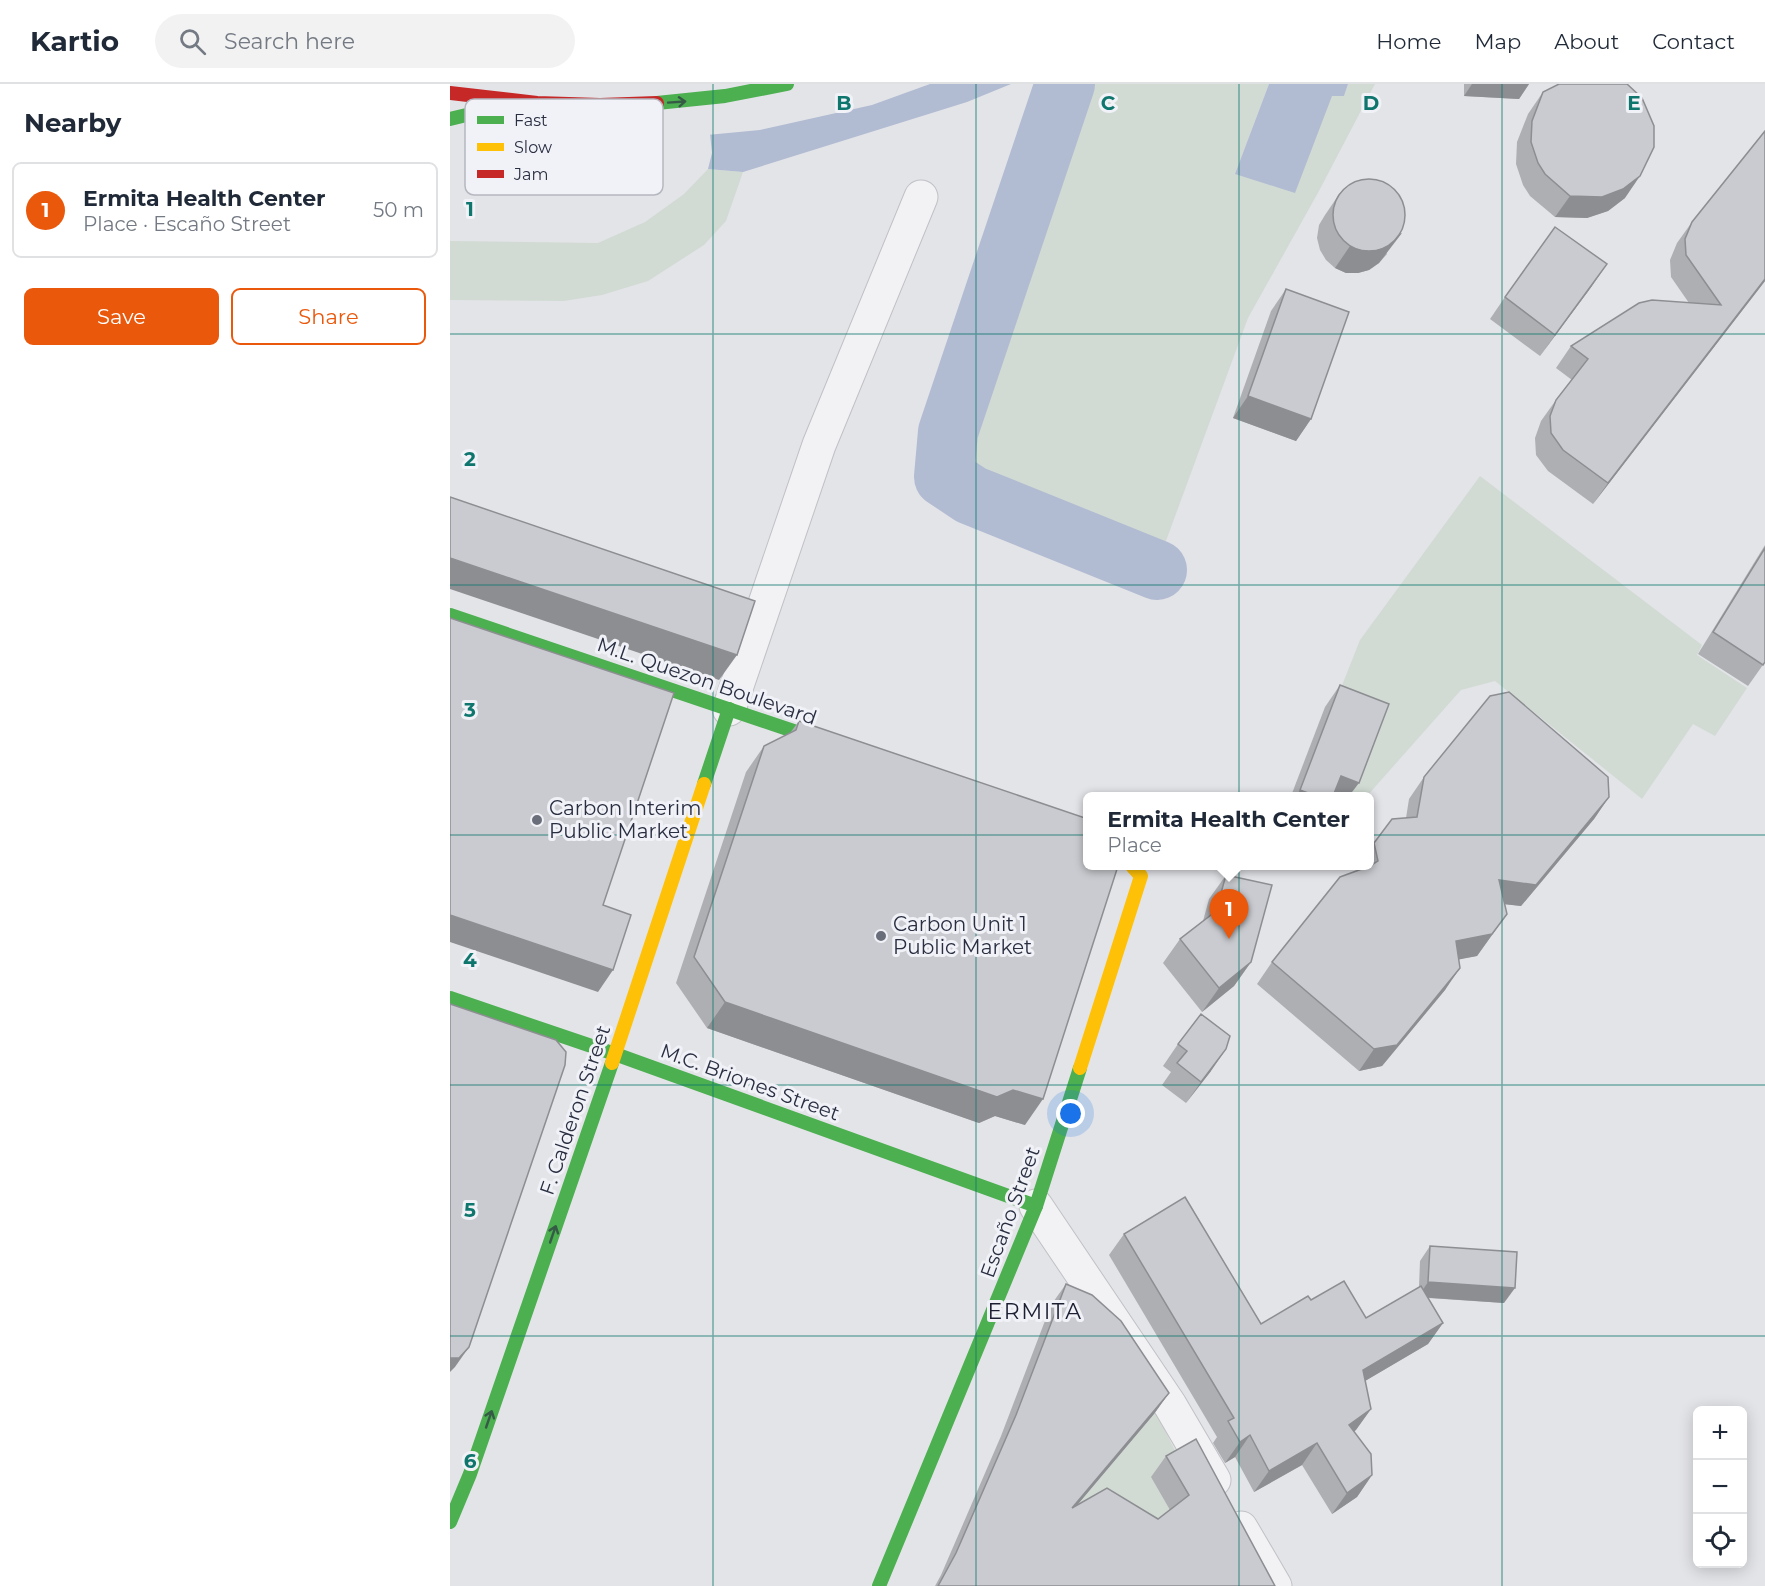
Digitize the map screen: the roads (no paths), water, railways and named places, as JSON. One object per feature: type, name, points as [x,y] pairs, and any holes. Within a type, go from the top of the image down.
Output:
[{"type":"main road","points":[[663,103],[754,92],[787,84]]},
{"type":"main road","points":[[450,93],[503,99]]},
{"type":"main road","points":[[450,119],[465,116]]},
{"type":"main road","name":"M.L. Quezon Boulevard","points":[[450,615],[852,751]]},
{"type":"main road","name":"F. Calderon Street","points":[[450,1522],[470,1474],[615,1054],[729,709]]},
{"type":"main road","name":"Escaño Street","points":[[879,1586],[1036,1206],[1137,871]]},
{"type":"main road","name":"M.C. Briones Street","points":[[450,998],[615,1054],[1036,1206]]},
{"type":"main road","points":[[457,1458],[470,1474]]},
{"type":"street","points":[[729,709],[819,445],[921,197]]},
{"type":"street","points":[[1036,1206],[1170,1405],[1275,1586]]},
{"type":"water","points":[[705,84],[1011,84],[967,102],[743,172],[708,169],[712,153]]},
{"type":"water","points":[[1269,84],[1348,84],[1344,96],[1332,96],[1295,193],[1235,174]]},
{"type":"waterway","points":[[1065,84],[948,432],[944,477],[971,495],[1157,570]]},
{"type":"place","name":"Carbon Interim Public Market","points":[[537,820]]},
{"type":"place","name":"Carbon Unit 1 Public Market","points":[[881,936]]},
{"type":"place","name":"Ermita Health Center","points":[[1229,939]]},
{"type":"district","name":"ERMITA","points":[[1035,1311]]}]
